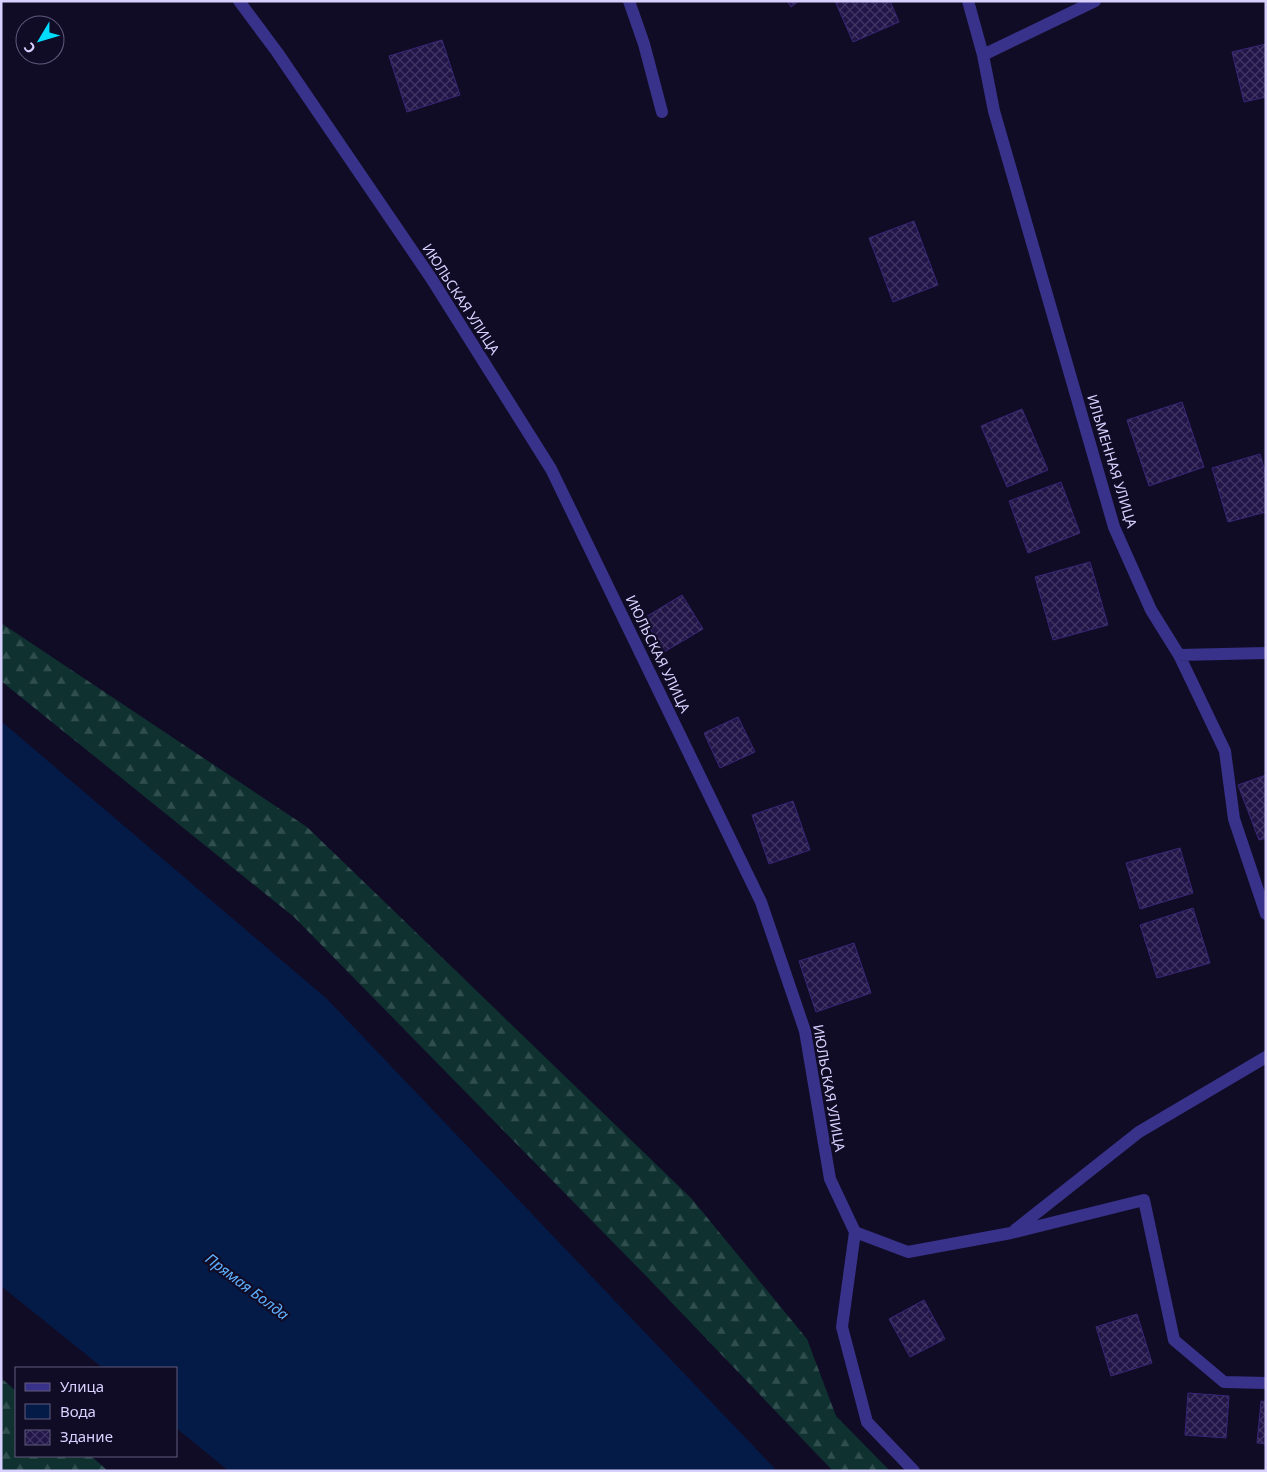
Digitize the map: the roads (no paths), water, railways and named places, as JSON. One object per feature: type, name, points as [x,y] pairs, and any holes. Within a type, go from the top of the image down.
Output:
[{"type":"street","name":"ИЮЛЬСКАЯ УЛИЦА","points":[[239,1],[277,52],[431,278],[551,469],[761,902],[805,1031],[830,1179],[855,1232]]},
{"type":"street","points":[[629,1],[644,44],[662,112]]},
{"type":"street","name":"ИЛЬМЕННАЯ УЛИЦА","points":[[968,1],[983,55],[994,111],[1114,527],[1151,610],[1179,655],[1225,750],[1234,819],[1266,914]]},
{"type":"street","points":[[983,55],[1094,1]]},
{"type":"street","points":[[1179,655],[1266,652]]},
{"type":"street","points":[[1011,1233],[1139,1132],[1266,1057]]},
{"type":"street","points":[[914,1471],[867,1422],[842,1327],[855,1232],[908,1252],[1011,1233],[1144,1200],[1174,1340],[1224,1382],[1266,1383]]},
{"type":"water","name":"Прямая Болда","points":[[1,721],[327,999],[777,1471],[229,1471],[178,1430],[178,1367],[102,1367],[1,1286]]}]
